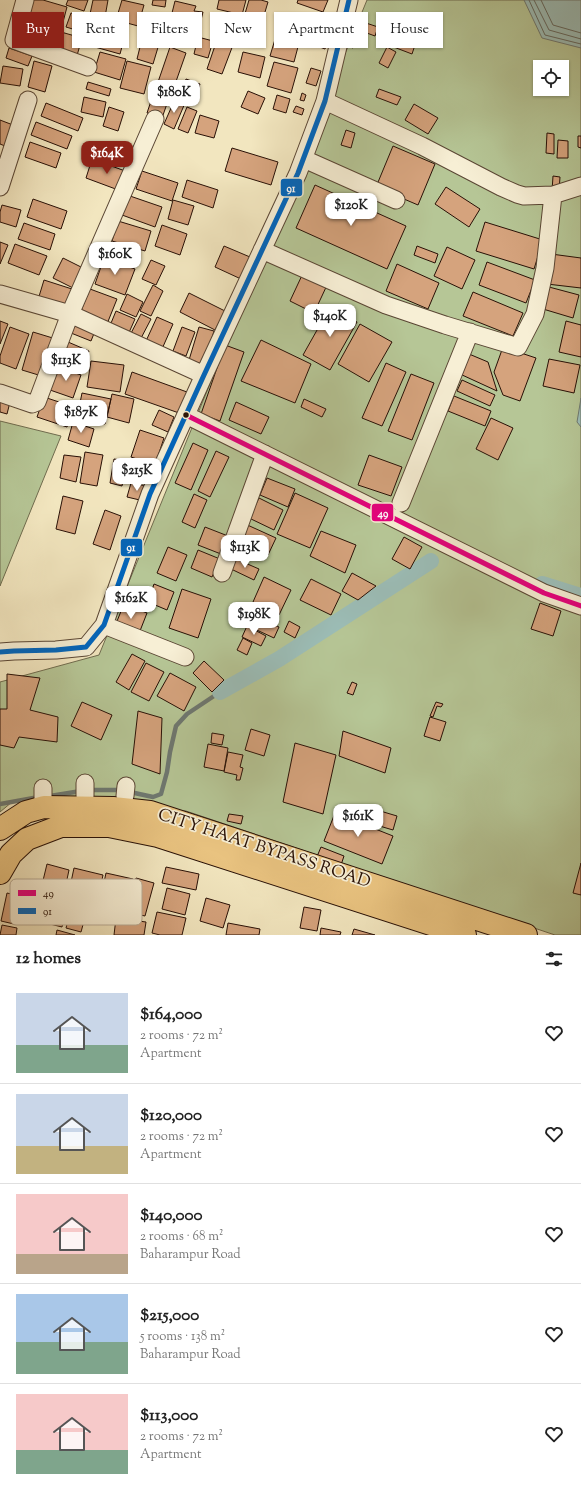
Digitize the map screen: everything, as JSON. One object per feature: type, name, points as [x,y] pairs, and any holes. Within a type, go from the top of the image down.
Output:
[{"type":"main road","name":"CITY HAAT BYPASS ROAD","points":[[0,830],[26,812],[44,807],[113,808],[150,812],[526,935]]},
{"type":"main road","name":"CITY HAAT BYPASS ROAD","points":[[0,873],[11,854],[27,839],[61,826],[109,826],[158,836],[465,935]]},
{"type":"street","points":[[25,0],[14,40],[88,67]]},
{"type":"street","points":[[0,652],[56,650],[86,647],[104,625],[150,494],[304,159],[325,102],[348,0]]},
{"type":"street","points":[[0,187],[28,100]]},
{"type":"street","points":[[325,102],[422,146],[501,188],[524,196],[553,195],[581,186]]},
{"type":"street","points":[[0,393],[32,404],[37,402],[70,314],[155,119]]},
{"type":"street","points":[[304,159],[396,200]]},
{"type":"street","points":[[262,250],[386,305],[518,347],[535,314],[545,268],[553,195]]},
{"type":"street","points":[[0,294],[70,314],[204,375]]},
{"type":"street","points":[[401,503],[470,332]]},
{"type":"street","points":[[186,415],[544,593],[581,606]]},
{"type":"street","points":[[222,573],[265,454]]},
{"type":"street","points":[[104,625],[185,657]]},
{"type":"green space","points":[[367,0],[581,0],[581,935],[555,935],[186,811],[12,802],[0,812],[0,682],[99,655],[347,48],[368,48],[368,12],[362,12]]},
{"type":"green space","points":[[0,421],[61,436],[0,586]]},
{"type":"water","points":[[524,0],[581,0],[581,48],[542,38]]},
{"type":"water","points":[[581,398],[581,427],[577,422]]},
{"type":"building","points":[[29,0],[43,0],[67,7],[64,18],[64,12],[26,11]]},
{"type":"building","points":[[68,0],[88,0],[84,11],[66,5]]},
{"type":"building","points":[[93,0],[108,0],[106,12],[90,12]]},
{"type":"building","points":[[122,0],[144,5],[142,12],[137,12],[137,26],[129,24],[129,12],[118,12]]},
{"type":"building","points":[[153,0],[166,0],[165,7],[152,5]]},
{"type":"building","points":[[219,0],[246,0],[243,12],[230,12],[217,9]]},
{"type":"building","points":[[249,0],[261,0],[268,2],[265,12],[245,12]]},
{"type":"building","points":[[298,0],[328,0],[323,12],[297,3]]},
{"type":"building","points":[[175,1],[196,6],[194,11],[203,12],[202,16],[202,12],[172,12]]},
{"type":"building","points":[[71,13],[72,13],[72,29],[66,27]]},
{"type":"building","points":[[368,24],[376,26],[375,36],[368,33]]},
{"type":"building","points":[[64,33],[72,35],[72,48],[79,48],[76,59],[56,54],[57,48],[64,48]]},
{"type":"building","points":[[202,38],[210,40],[211,48],[208,58],[194,54],[195,48],[202,48]]},
{"type":"building","points":[[274,43],[274,48],[298,48],[294,62],[270,56]]},
{"type":"building","points":[[9,48],[32,56],[28,66],[6,58]]},
{"type":"building","points":[[98,48],[122,48],[120,54]]},
{"type":"building","points":[[140,48],[158,48],[153,64],[137,59]]},
{"type":"building","points":[[170,48],[186,53],[173,90],[157,85]]},
{"type":"building","points":[[214,48],[232,48],[222,74],[207,69]]},
{"type":"building","points":[[386,48],[396,52],[388,68],[379,63]]},
{"type":"building","points":[[396,48],[414,48],[412,54]]},
{"type":"building","points":[[100,52],[126,59],[120,80],[94,72]]},
{"type":"building","points":[[243,52],[265,57],[260,78],[238,72]]},
{"type":"building","points":[[34,61],[52,66],[45,92],[28,87]]},
{"type":"building","points":[[127,61],[151,67],[144,94],[120,88]]},
{"type":"building","points":[[274,62],[298,68],[291,93],[267,86]]},
{"type":"building","points":[[3,66],[23,69],[20,86],[0,83]]},
{"type":"building","points":[[311,68],[321,71],[316,86],[306,83]]},
{"type":"building","points":[[186,79],[200,84],[195,100],[181,95]]},
{"type":"building","points":[[88,82],[111,89],[109,96],[86,89]]},
{"type":"building","points":[[379,89],[401,97],[397,105],[376,97]]},
{"type":"building","points":[[248,91],[265,98],[258,114],[241,107]]},
{"type":"building","points":[[154,92],[169,98],[162,118],[147,113]]},
{"type":"building","points":[[302,93],[306,95],[304,101],[300,100]]},
{"type":"building","points":[[277,95],[290,99],[286,113],[273,109]]},
{"type":"building","points":[[84,97],[106,102],[103,117],[81,112]]},
{"type":"building","points":[[175,99],[185,103],[174,129],[164,124]]},
{"type":"building","points":[[46,103],[83,118],[78,131],[41,116]]},
{"type":"building","points":[[414,104],[438,118],[428,134],[405,120]]},
{"type":"building","points":[[296,106],[304,109],[302,115],[293,112]]},
{"type":"building","points":[[109,107],[124,112],[118,131],[103,126]]},
{"type":"building","points":[[187,107],[197,111],[188,133],[178,129]]},
{"type":"building","points":[[200,115],[219,121],[214,138],[195,133]]},
{"type":"building","points":[[0,120],[13,125],[5,146],[0,144]]},
{"type":"building","points":[[36,122],[72,136],[67,149],[31,135]]},
{"type":"building","points":[[346,130],[355,133],[351,148],[341,145]]},
{"type":"building","points":[[547,133],[554,134],[554,154],[546,153]]},
{"type":"building","points":[[578,136],[581,136],[581,148],[578,147]]},
{"type":"building","points":[[558,140],[568,141],[568,158],[557,158]]},
{"type":"building","points":[[30,142],[61,153],[56,168],[25,157]]},
{"type":"building","points":[[393,146],[435,164],[418,205],[376,187]]},
{"type":"building","points":[[232,148],[278,162],[271,185],[225,171]]},
{"type":"building","points":[[92,159],[128,172],[121,191],[86,178]]},
{"type":"building","points":[[142,171],[178,183],[172,201],[136,189]]},
{"type":"building","points":[[553,176],[560,177],[559,191],[552,191]]},
{"type":"building","points":[[187,180],[218,190],[213,208],[182,197]]},
{"type":"building","points":[[315,185],[406,226],[387,269],[296,228]]},
{"type":"building","points":[[446,187],[480,209],[469,227],[435,204]]},
{"type":"building","points":[[130,196],[162,207],[155,227],[122,215]]},
{"type":"building","points":[[33,199],[67,211],[61,229],[27,217]]},
{"type":"building","points":[[173,200],[194,206],[188,225],[168,219]]},
{"type":"building","points":[[2,205],[21,210],[16,227],[0,222]]},
{"type":"building","points":[[118,221],[151,231],[145,251],[112,241]]},
{"type":"building","points":[[485,222],[543,240],[534,269],[476,251]]},
{"type":"building","points":[[24,223],[55,234],[50,250],[18,239]]},
{"type":"building","points":[[162,225],[187,234],[180,255],[155,246]]},
{"type":"building","points":[[0,242],[8,245],[0,264]]},
{"type":"building","points":[[15,244],[47,256],[39,275],[8,263]]},
{"type":"building","points":[[224,246],[250,257],[241,279],[215,267]]},
{"type":"building","points":[[417,246],[438,254],[435,263],[414,255]]},
{"type":"building","points":[[447,247],[475,260],[462,289],[434,276]]},
{"type":"building","points":[[551,254],[581,258],[581,288],[547,284]]},
{"type":"building","points":[[63,258],[85,269],[75,289],[53,278]]},
{"type":"building","points":[[104,258],[135,269],[125,295],[95,284]]},
{"type":"building","points":[[151,260],[165,266],[156,285],[142,279]]},
{"type":"building","points":[[487,262],[535,280],[526,303],[479,285]]},
{"type":"building","points":[[397,264],[439,283],[428,309],[386,291]]},
{"type":"building","points":[[304,271],[328,283],[314,313],[290,301]]},
{"type":"building","points":[[44,280],[72,289],[65,312],[37,303]]},
{"type":"building","points":[[153,285],[163,291],[151,316],[140,311]]},
{"type":"building","points":[[549,287],[579,295],[573,318],[543,309]]},
{"type":"building","points":[[90,289],[117,299],[107,324],[80,313]]},
{"type":"building","points":[[473,292],[523,313],[513,336],[463,316]]},
{"type":"building","points":[[189,293],[225,311],[215,330],[180,312]]},
{"type":"building","points":[[127,294],[143,302],[136,317],[120,310]]},
{"type":"building","points":[[330,307],[357,322],[330,370],[303,355]]},
{"type":"building","points":[[116,311],[135,319],[127,337],[109,328]]},
{"type":"building","points":[[141,314],[151,319],[139,342],[129,337]]},
{"type":"building","points":[[157,317],[173,324],[162,349],[146,341]]},
{"type":"building","points":[[77,319],[97,326],[91,341],[71,333]]},
{"type":"building","points":[[0,321],[8,324],[0,344]]},
{"type":"building","points":[[566,321],[581,325],[581,357],[559,352]]},
{"type":"building","points":[[360,324],[392,342],[369,382],[338,364]]},
{"type":"building","points":[[10,327],[29,334],[16,369],[0,363],[0,356]]},
{"type":"building","points":[[182,327],[195,332],[186,356],[173,351]]},
{"type":"building","points":[[199,327],[214,331],[204,365],[189,360]]},
{"type":"building","points":[[33,332],[56,339],[45,377],[22,370]]},
{"type":"building","points":[[261,340],[311,364],[295,403],[241,381]]},
{"type":"building","points":[[68,342],[89,351],[82,368],[61,359]]},
{"type":"building","points":[[225,345],[244,352],[220,421],[201,414]]},
{"type":"building","points":[[503,347],[536,358],[520,401],[503,395],[494,372]]},
{"type":"building","points":[[469,354],[488,362],[497,391],[460,374]]},
{"type":"building","points":[[549,359],[580,365],[574,393],[543,386]]},
{"type":"building","points":[[91,361],[124,365],[120,392],[87,387]]},
{"type":"building","points":[[386,363],[406,372],[382,426],[362,418]]},
{"type":"building","points":[[58,367],[81,375],[73,398],[50,390]]},
{"type":"building","points":[[132,372],[187,392],[179,413],[125,394]]},
{"type":"building","points":[[411,374],[434,383],[412,440],[388,431]]},
{"type":"building","points":[[462,380],[495,395],[490,406],[457,391]]},
{"type":"building","points":[[82,393],[111,399],[105,424],[77,418]]},
{"type":"building","points":[[112,394],[134,399],[129,423],[107,417]]},
{"type":"building","points":[[454,396],[491,411],[485,426],[448,411]]},
{"type":"building","points":[[44,397],[74,407],[67,427],[37,417]]},
{"type":"building","points":[[0,399],[10,402],[7,414],[0,412]]},
{"type":"building","points":[[304,399],[326,409],[322,417],[301,407]]},
{"type":"building","points":[[236,402],[269,417],[261,434],[229,420]]},
{"type":"building","points":[[159,410],[174,417],[168,432],[152,425]]},
{"type":"building","points":[[491,418],[513,428],[498,460],[476,449]]},
{"type":"building","points":[[73,422],[94,429],[89,447],[68,440]]},
{"type":"building","points":[[140,430],[164,438],[155,465],[131,457]]},
{"type":"building","points":[[193,443],[208,450],[191,490],[175,483]]},
{"type":"building","points":[[216,451],[229,457],[210,497],[198,491]]},
{"type":"building","points":[[85,452],[103,455],[97,486],[80,483]]},
{"type":"building","points":[[64,455],[81,457],[76,482],[60,478]]},
{"type":"building","points":[[369,455],[402,467],[391,496],[358,485]]},
{"type":"building","points":[[114,459],[127,461],[122,486],[110,483]]},
{"type":"building","points":[[267,478],[295,489],[288,507],[260,495]]},
{"type":"building","points":[[131,483],[147,486],[144,501],[127,497]]},
{"type":"building","points":[[295,493],[328,508],[310,548],[277,534]]},
{"type":"building","points":[[194,494],[207,500],[195,528],[182,522]]},
{"type":"building","points":[[63,496],[83,501],[75,534],[56,529]]},
{"type":"building","points":[[259,498],[283,510],[274,530],[249,518]]},
{"type":"building","points":[[105,510],[121,516],[110,550],[93,544]]},
{"type":"building","points":[[243,523],[276,538],[268,555],[235,541]]},
{"type":"building","points":[[205,527],[228,536],[221,554],[198,545]]},
{"type":"building","points":[[321,531],[356,545],[345,573],[310,556]]},
{"type":"building","points":[[404,537],[422,547],[410,569],[392,559]]},
{"type":"building","points":[[168,547],[187,555],[176,581],[157,573]]},
{"type":"building","points":[[198,550],[220,559],[212,577],[191,568]]},
{"type":"building","points":[[236,559],[259,569],[254,580],[231,569]]},
{"type":"building","points":[[352,573],[376,586],[358,600],[342,591]]},
{"type":"building","points":[[264,577],[291,590],[279,615],[253,602]]},
{"type":"building","points":[[311,579],[341,594],[331,615],[300,600]]},
{"type":"building","points":[[154,584],[174,592],[167,610],[148,602]]},
{"type":"building","points":[[182,589],[211,599],[198,638],[169,628]]},
{"type":"building","points":[[540,603],[561,611],[553,636],[531,629]]},
{"type":"building","points":[[124,604],[147,613],[138,636],[115,626]]},
{"type":"building","points":[[254,608],[264,613],[261,619],[279,627],[274,638],[246,625]]},
{"type":"building","points":[[289,621],[300,627],[295,638],[284,632]]},
{"type":"building","points":[[247,626],[266,636],[261,646],[242,637]]},
{"type":"building","points":[[243,638],[252,643],[247,655],[237,650]]},
{"type":"building","points":[[132,654],[145,661],[129,690],[116,682]]},
{"type":"building","points":[[204,661],[224,680],[212,692],[193,673]]},
{"type":"building","points":[[146,663],[164,672],[149,701],[131,692]]},
{"type":"building","points":[[170,673],[196,687],[184,711],[157,696]]},
{"type":"building","points":[[7,674],[40,678],[30,710],[58,717],[57,742],[19,737],[14,748],[0,745],[0,709],[7,709]]},
{"type":"building","points":[[352,682],[357,684],[353,695],[347,693]]},
{"type":"building","points":[[82,702],[112,715],[101,740],[71,726]]},
{"type":"building","points":[[436,702],[443,704],[441,707],[437,706],[433,717],[430,716]]},
{"type":"building","points":[[138,711],[162,718],[160,774],[132,764]]},
{"type":"building","points":[[430,717],[446,722],[440,741],[424,736]]},
{"type":"building","points":[[251,729],[270,735],[264,756],[245,750]]},
{"type":"building","points":[[343,731],[391,748],[385,773],[339,756]]},
{"type":"building","points":[[212,733],[224,735],[222,745],[211,743]]},
{"type":"building","points":[[295,743],[336,755],[323,814],[283,802]]},
{"type":"building","points":[[208,744],[228,748],[224,771],[204,767]]},
{"type":"building","points":[[228,752],[243,755],[240,767],[243,768],[240,780],[236,780],[237,775],[224,772]]},
{"type":"building","points":[[360,805],[397,816],[393,830],[356,819]]},
{"type":"building","points":[[335,813],[393,836],[382,864],[324,841]]},
{"type":"building","points":[[229,814],[243,816],[241,824],[227,821]]},
{"type":"building","points":[[321,847],[344,856],[340,868],[316,859]]},
{"type":"building","points":[[581,863],[581,895],[573,893]]},
{"type":"building","points":[[47,864],[69,870],[67,879],[43,879]]},
{"type":"building","points":[[166,867],[199,874],[196,890],[162,883]]},
{"type":"building","points":[[74,868],[103,875],[102,879],[72,879]]},
{"type":"building","points":[[106,873],[133,879],[105,879]]},
{"type":"building","points":[[142,880],[154,883],[145,916],[142,915]]},
{"type":"building","points":[[167,888],[190,894],[185,915],[162,909]]},
{"type":"building","points":[[7,893],[10,894],[10,923],[1,921]]},
{"type":"building","points":[[206,898],[230,905],[223,928],[200,921]]},
{"type":"building","points":[[304,907],[321,910],[317,931],[300,928]]},
{"type":"building","points":[[157,912],[186,918],[182,935],[160,935],[152,933]]},
{"type":"building","points":[[142,921],[146,922],[144,935],[114,935],[115,925],[142,925]]},
{"type":"building","points":[[228,923],[260,929],[259,935],[226,935]]},
{"type":"building","points":[[2,925],[17,928],[16,935],[0,935]]},
{"type":"building","points":[[67,925],[83,925],[81,932],[66,928]]},
{"type":"building","points":[[321,928],[341,932],[340,935],[320,935]]},
{"type":"building","points":[[354,929],[375,935],[352,935]]},
{"type":"building","points":[[57,930],[75,935],[56,935]]},
{"type":"waterway","points":[[220,692],[279,659],[431,561]]},
{"type":"waterway","points":[[542,584],[581,596]]},
{"type":"waterway","points":[[130,792],[153,797],[161,794],[176,726],[187,714],[220,692]]},
{"type":"waterway","points":[[92,790],[117,790]]},
{"type":"waterway","points":[[50,796],[81,791]]},
{"type":"waterway","points":[[0,804],[39,797]]},
{"type":"transit line","name":"91","points":[[0,652],[56,650],[86,647],[104,625],[150,494],[298,173],[325,101],[349,0]]},
{"type":"transit line","name":"49","points":[[186,415],[544,593],[581,606]]}]
